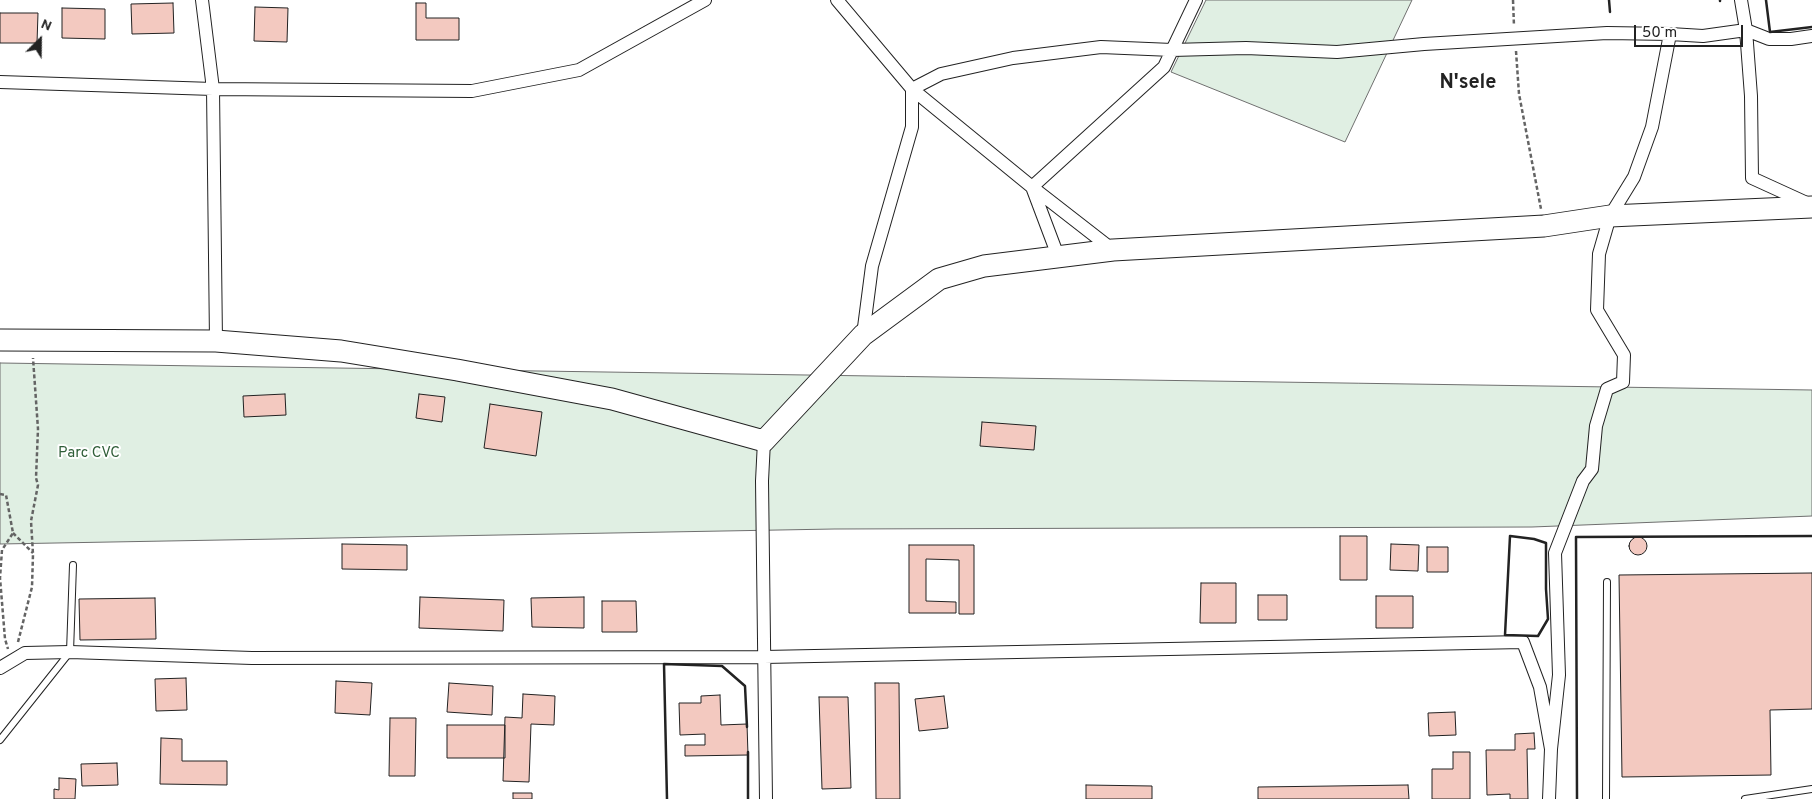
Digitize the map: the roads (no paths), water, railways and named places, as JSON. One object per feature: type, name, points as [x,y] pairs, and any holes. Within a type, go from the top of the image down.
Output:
[{"type":"main road","points":[[0,340],[216,341],[341,351],[457,370],[612,399],[764,441],[863,335],[939,279],[984,266],[1113,250],[1544,226],[1610,216],[1812,206]]},
{"type":"street","points":[[202,0],[213,89],[216,341]]},
{"type":"street","points":[[0,82],[213,89],[472,91],[579,70],[706,0]]},
{"type":"street","points":[[837,0],[912,89],[1113,250]]},
{"type":"street","points":[[1032,187],[1164,67],[1196,0]]},
{"type":"street","points":[[1741,0],[1746,30],[1751,96],[1752,178],[1812,206]]},
{"type":"street","points":[[912,89],[941,74],[1013,58],[1101,47],[1172,50],[1246,48],[1337,52],[1424,44],[1607,33],[1703,36],[1746,30],[1769,39],[1791,39],[1812,36]]},
{"type":"street","points":[[1549,799],[1551,749],[1559,675],[1555,553],[1583,481],[1592,469],[1596,426],[1607,389],[1623,382],[1624,355],[1597,310],[1598,254],[1610,216],[1634,177],[1652,127],[1670,34]]},
{"type":"street","points":[[863,335],[872,266],[912,128],[912,89]]},
{"type":"street","points":[[1032,187],[1058,256]]},
{"type":"street","points":[[764,441],[762,481],[766,799]]},
{"type":"street","points":[[0,668],[25,653],[70,652],[252,658],[764,657],[1523,642],[1540,687],[1551,749]]},
{"type":"lane","points":[[0,740],[70,652],[73,565]]},
{"type":"lane","points":[[1606,799],[1607,582]]},
{"type":"lane","points":[[1744,799],[1812,789]]},
{"type":"district","name":"N'sele","points":[[1468,84]]},
{"type":"park label","name":"Parc CVC","points":[[89,454]]}]
